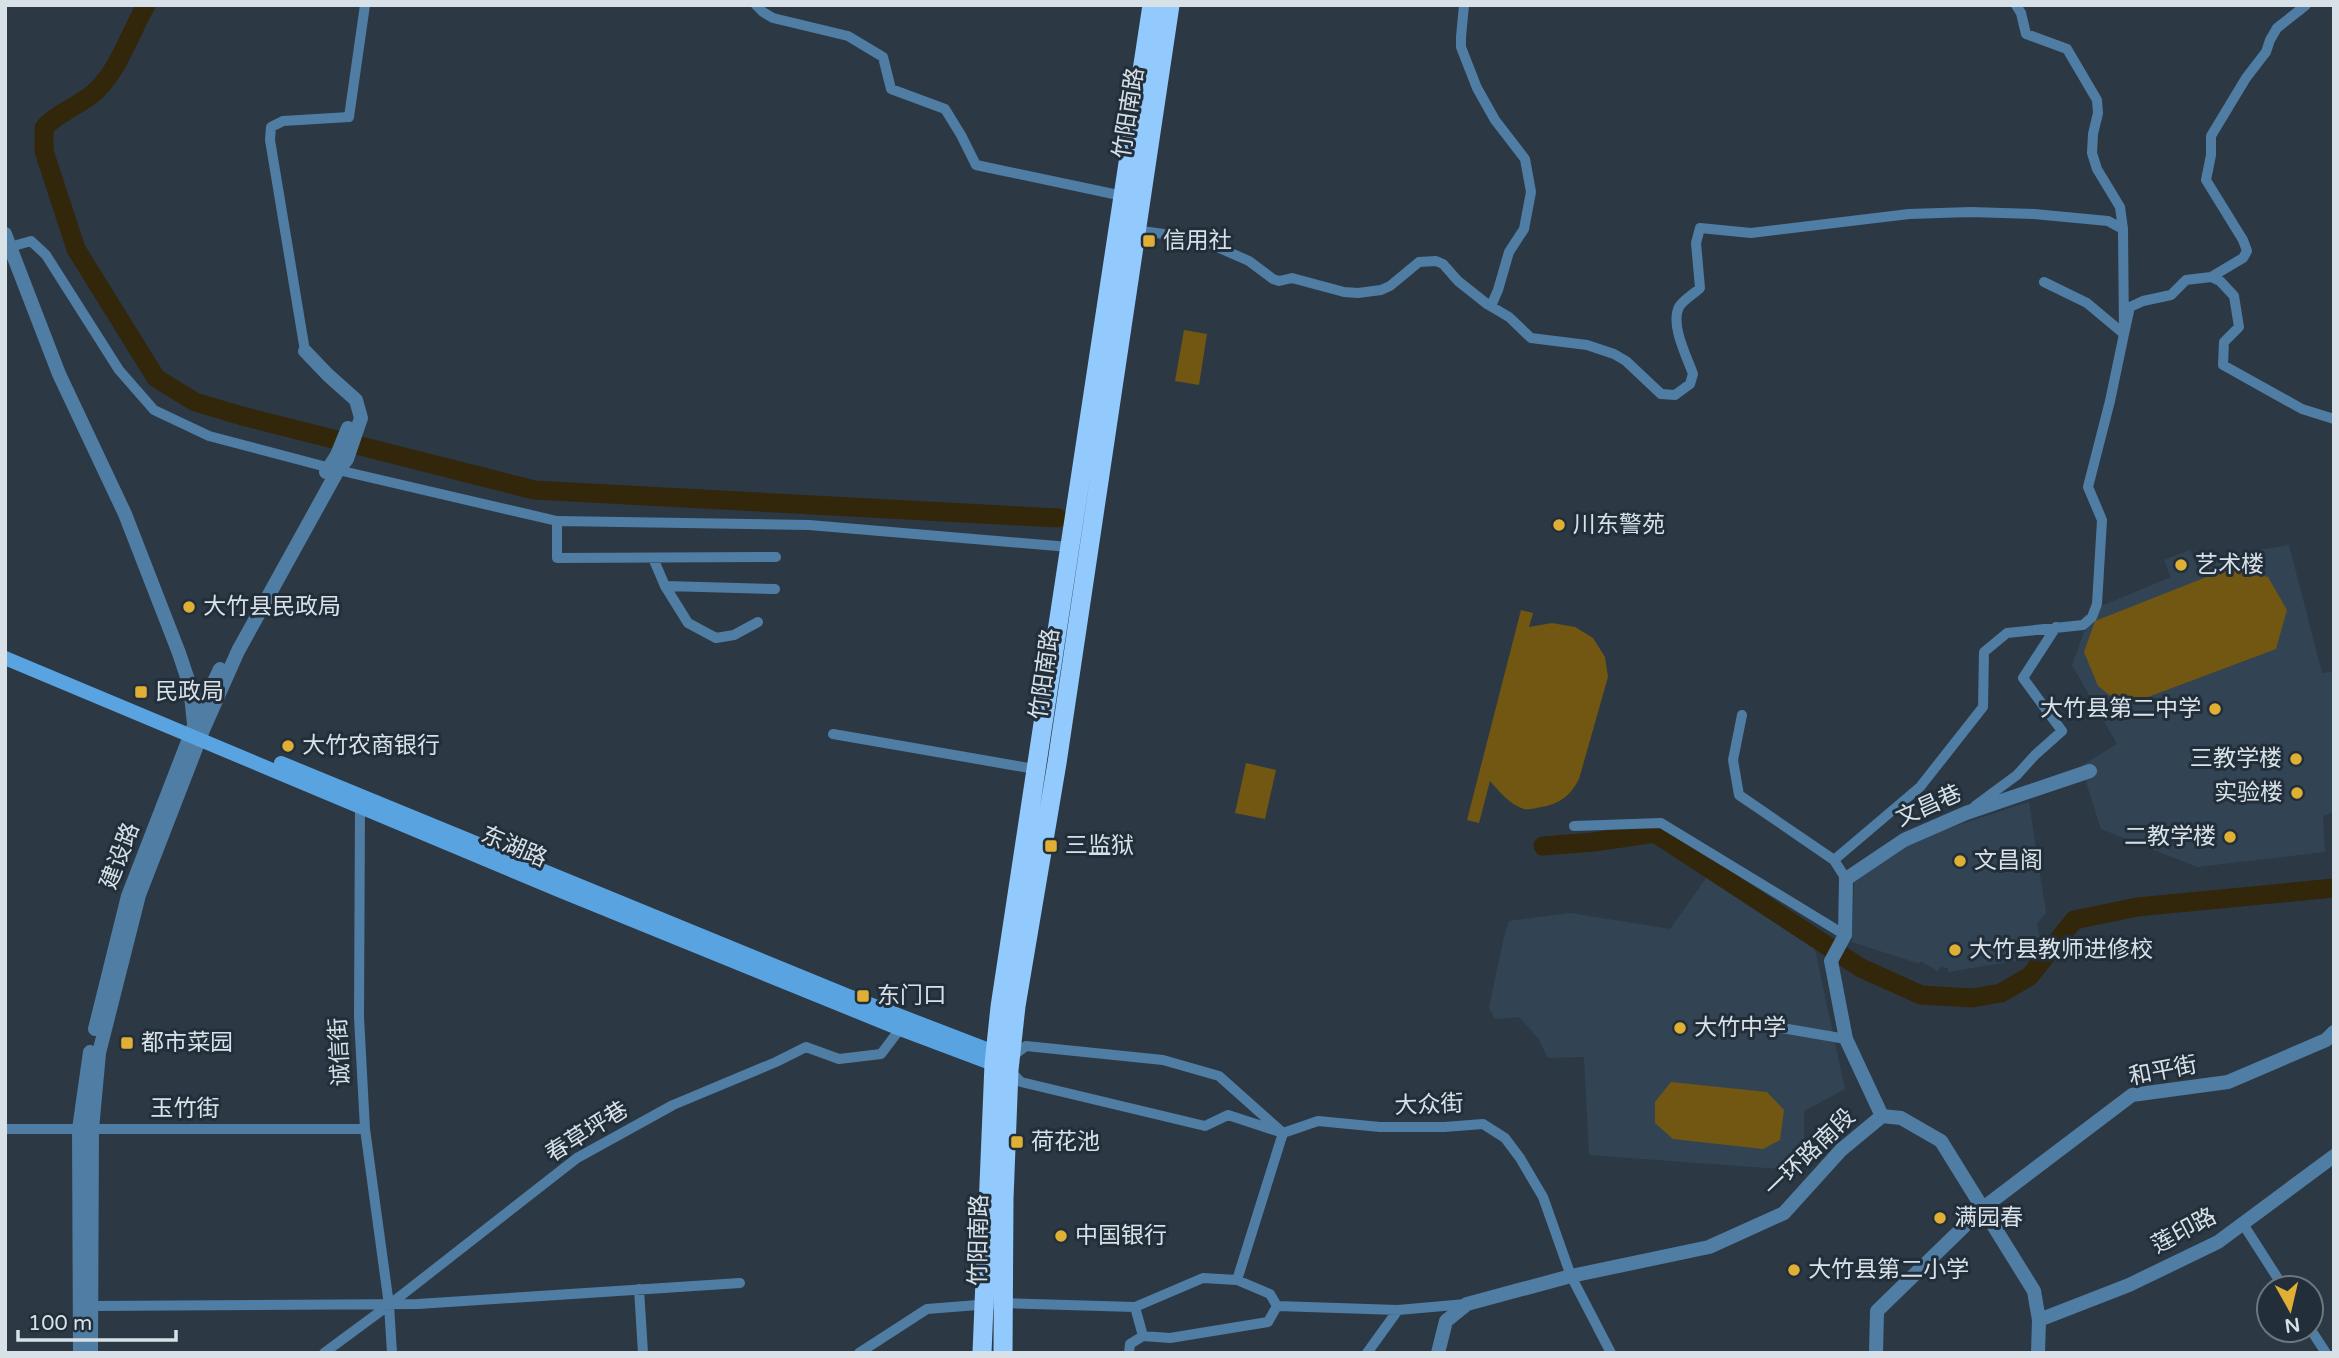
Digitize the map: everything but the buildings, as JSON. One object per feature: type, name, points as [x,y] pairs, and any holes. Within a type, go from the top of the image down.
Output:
[{"type":"highway","name":"竹阳南路","points":[[1003,1353],[1002,1061],[1016,1006],[1057,763],[1127,229],[1123,196],[1152,5]]},
{"type":"highway","name":"竹阳南路","points":[[982,1353],[983,1304],[1002,1061],[1035,769],[1069,547],[1170,5]]},
{"type":"main road","name":"东湖路","points":[[5,649],[900,1029],[1002,1061]]},
{"type":"main road","name":"东湖路","points":[[5,658],[197,732]]},
{"type":"main road","name":"东湖路","points":[[360,802],[846,995],[1002,1061]]},
{"type":"street","points":[[305,351],[270,140],[271,127],[283,121],[349,117],[365,5]]},
{"type":"street","points":[[756,5],[773,18],[848,36],[883,57],[891,89],[945,109],[976,165],[1123,196]]},
{"type":"street","points":[[1464,5],[1461,47],[1477,88],[1495,120],[1525,159],[1531,192],[1524,229],[1508,252],[1498,290],[1490,306]]},
{"type":"street","points":[[2016,5],[2021,13],[2026,34],[2067,49],[2081,77],[2095,95],[2098,107],[2092,145],[2094,161],[2120,206],[2123,229],[2124,334]]},
{"type":"street","points":[[1834,860],[1920,788],[1983,707],[1984,652],[2007,633],[2083,625],[2092,617],[2096,604],[2102,520],[2088,487],[2130,307],[2171,295],[2186,280],[2211,277],[2243,258],[2247,251],[2244,240],[2206,180],[2211,155],[2210,136],[2246,78],[2266,52],[2277,28],[2306,5]]},
{"type":"street","points":[[1127,229],[1199,239],[1249,261],[1273,279],[1279,281],[1293,278],[1344,292],[1381,290],[1390,286],[1419,262],[1436,261],[1443,264],[1458,281],[1490,306],[1509,317],[1531,338],[1577,344],[1614,354],[1626,361],[1661,394],[1675,395],[1690,384],[1693,374],[1679,340],[1677,315],[1680,305],[1700,288],[1696,243],[1700,228],[1751,233],[1909,214],[1971,212],[2034,214],[2108,221],[2123,229]]},
{"type":"street","points":[[197,732],[190,686],[179,653],[125,514],[59,374],[8,240],[31,241],[46,255],[119,370],[154,410],[209,436],[338,462],[557,521],[808,525],[1069,547]]},
{"type":"street","points":[[2211,277],[2220,281],[2234,296],[2239,327],[2224,342],[2223,365],[2302,409],[2334,419]]},
{"type":"street","points":[[2044,282],[2087,303],[2124,334]]},
{"type":"street","name":"建设路","points":[[80,1353],[85,1129],[91,1046],[128,896],[197,732],[338,462],[357,417],[356,400],[305,351]]},
{"type":"street","points":[[557,521],[557,558],[776,557]]},
{"type":"street","points":[[653,558],[665,586],[688,623],[716,638],[734,635],[758,622]]},
{"type":"street","points":[[665,586],[775,589]]},
{"type":"street","points":[[1966,813],[2017,775],[2062,731],[2023,678],[2056,627]]},
{"type":"street","points":[[1742,715],[1733,760],[1739,795],[1834,860],[1846,879],[1845,935],[1831,961],[1846,1038],[1882,1116]]},
{"type":"street","points":[[833,734],[1035,769]]},
{"type":"street","name":"文昌巷","points":[[1846,879],[1903,840],[1966,813],[2090,771]]},
{"type":"street","name":"诚信街","points":[[360,802],[359,1017],[365,1129],[389,1304],[392,1353]]},
{"type":"street","points":[[1574,826],[1661,823],[1845,935]]},
{"type":"street","points":[[1782,1028],[1846,1038]]},
{"type":"street","name":"春草坪巷","points":[[324,1353],[577,1158],[673,1105],[806,1047],[839,1059],[881,1054],[900,1029]]},
{"type":"street","name":"和平街","points":[[1875,1353],[1877,1311],[1983,1208],[2132,1095],[2228,1082],[2326,1040],[2334,1031]]},
{"type":"street","points":[[1026,1046],[1163,1060],[1219,1076],[1283,1133],[1228,1115],[1205,1126],[1021,1083],[1002,1061],[1026,1046]]},
{"type":"street","name":"一环路南段","points":[[1467,1304],[1572,1276],[1709,1247],[1784,1213],[1841,1150],[1882,1116],[1902,1118],[1941,1141],[2034,1291],[2039,1320],[2038,1353]]},
{"type":"street","name":"大众街","points":[[1283,1133],[1318,1121],[1380,1127],[1483,1124],[1505,1138],[1543,1197],[1572,1276],[1611,1353]]},
{"type":"street","name":"玉竹街","points":[[5,1129],[365,1129]]},
{"type":"street","name":"建设路","points":[[85,1129],[91,1353]]},
{"type":"street","points":[[1237,1280],[1283,1133]]},
{"type":"street","name":"莲印路","points":[[2039,1320],[2129,1285],[2218,1242],[2334,1156]]},
{"type":"street","points":[[2244,1224],[2275,1274]]},
{"type":"street","points":[[859,1353],[927,1309],[1003,1303],[1135,1307],[1203,1278],[1237,1280],[1270,1294],[1277,1306]]},
{"type":"street","points":[[90,1306],[389,1304],[740,1283]]},
{"type":"street","points":[[639,1289],[643,1353]]},
{"type":"street","points":[[1277,1306],[1398,1311],[1467,1304]]},
{"type":"street","points":[[1438,1353],[1446,1321],[1467,1304]]},
{"type":"street","points":[[1129,1353],[1130,1343],[1143,1336],[1170,1338],[1268,1322],[1277,1306]]},
{"type":"street","points":[[1135,1307],[1143,1336]]},
{"type":"street","points":[[1367,1353],[1398,1311]]},
{"type":"shaded area","points":[[1184,330],[1207,334],[1199,385],[1175,381]]},
{"type":"shaded area","name":"大竹县第二中学","points":[[2289,545],[2322,673],[2334,672],[2334,812],[2323,816],[2325,852],[2197,867],[2101,829],[2081,766],[2117,744],[2072,665],[2092,610],[2171,577],[2164,560],[2190,550],[2197,567],[2223,556]]},
{"type":"shaded area","points":[[2232,567],[2268,577],[2287,610],[2276,649],[2124,706],[2098,686],[2084,652],[2095,621]]},
{"type":"shaded area","points":[[1521,610],[1533,613],[1529,627],[1552,623],[1575,627],[1593,638],[1605,657],[1608,677],[1579,779],[1572,790],[1554,804],[1526,809],[1509,801],[1490,781],[1479,823],[1467,820]]},
{"type":"shaded area","points":[[1246,763],[1276,770],[1265,819],[1235,813]]},
{"type":"shaded area","name":"文昌阁","points":[[2029,802],[2046,913],[2037,923],[2040,940],[2035,941],[2027,959],[1948,972],[1948,968],[1940,967],[1938,971],[1922,962],[1917,963],[1852,942],[1854,881],[1912,840]]},
{"type":"shaded area","name":"大竹中学","points":[[1709,874],[1814,945],[1845,1089],[1804,1111],[1804,1143],[1795,1170],[1589,1155],[1584,1057],[1548,1058],[1538,1038],[1519,1017],[1495,1019],[1489,1007],[1509,921],[1570,913],[1670,929]]},
{"type":"shaded area","points":[[1671,1082],[1767,1092],[1784,1110],[1780,1140],[1763,1149],[1673,1139],[1655,1123],[1655,1102]]},
{"type":"waterway","points":[[146,5],[105,81],[91,95],[44,128],[44,151],[76,249],[156,378],[195,402],[534,490],[1058,518]]},
{"type":"waterway","points":[[1543,846],[1655,833],[1861,968],[1921,995],[1972,998],[2001,993],[2030,976],[2074,920],[2137,907],[2334,888]]},
{"type":"place","name":"信用社","points":[[1149,241]]},
{"type":"place","name":"川东警苑","points":[[1559,525]]},
{"type":"place","name":"艺术楼","points":[[2181,565]]},
{"type":"place","name":"大竹县民政局","points":[[189,607]]},
{"type":"place","name":"民政局","points":[[141,692]]},
{"type":"place","name":"大竹县第二中学","points":[[2215,709]]},
{"type":"place","name":"大竹农商银行","points":[[288,746]]},
{"type":"place","name":"三教学楼","points":[[2296,759]]},
{"type":"place","name":"实验楼","points":[[2297,793]]},
{"type":"place","name":"二教学楼","points":[[2230,837]]},
{"type":"place","name":"三监狱","points":[[1051,846]]},
{"type":"place","name":"文昌阁","points":[[1960,861]]},
{"type":"place","name":"大竹县教师进修校","points":[[1955,950]]},
{"type":"place","name":"东门口","points":[[863,996]]},
{"type":"place","name":"大竹中学","points":[[1680,1028]]},
{"type":"place","name":"都市菜园","points":[[127,1043]]},
{"type":"place","name":"荷花池","points":[[1017,1142]]},
{"type":"place","name":"满园春","points":[[1940,1218]]},
{"type":"place","name":"中国银行","points":[[1061,1236]]},
{"type":"place","name":"大竹县第二小学","points":[[1794,1270]]}]
